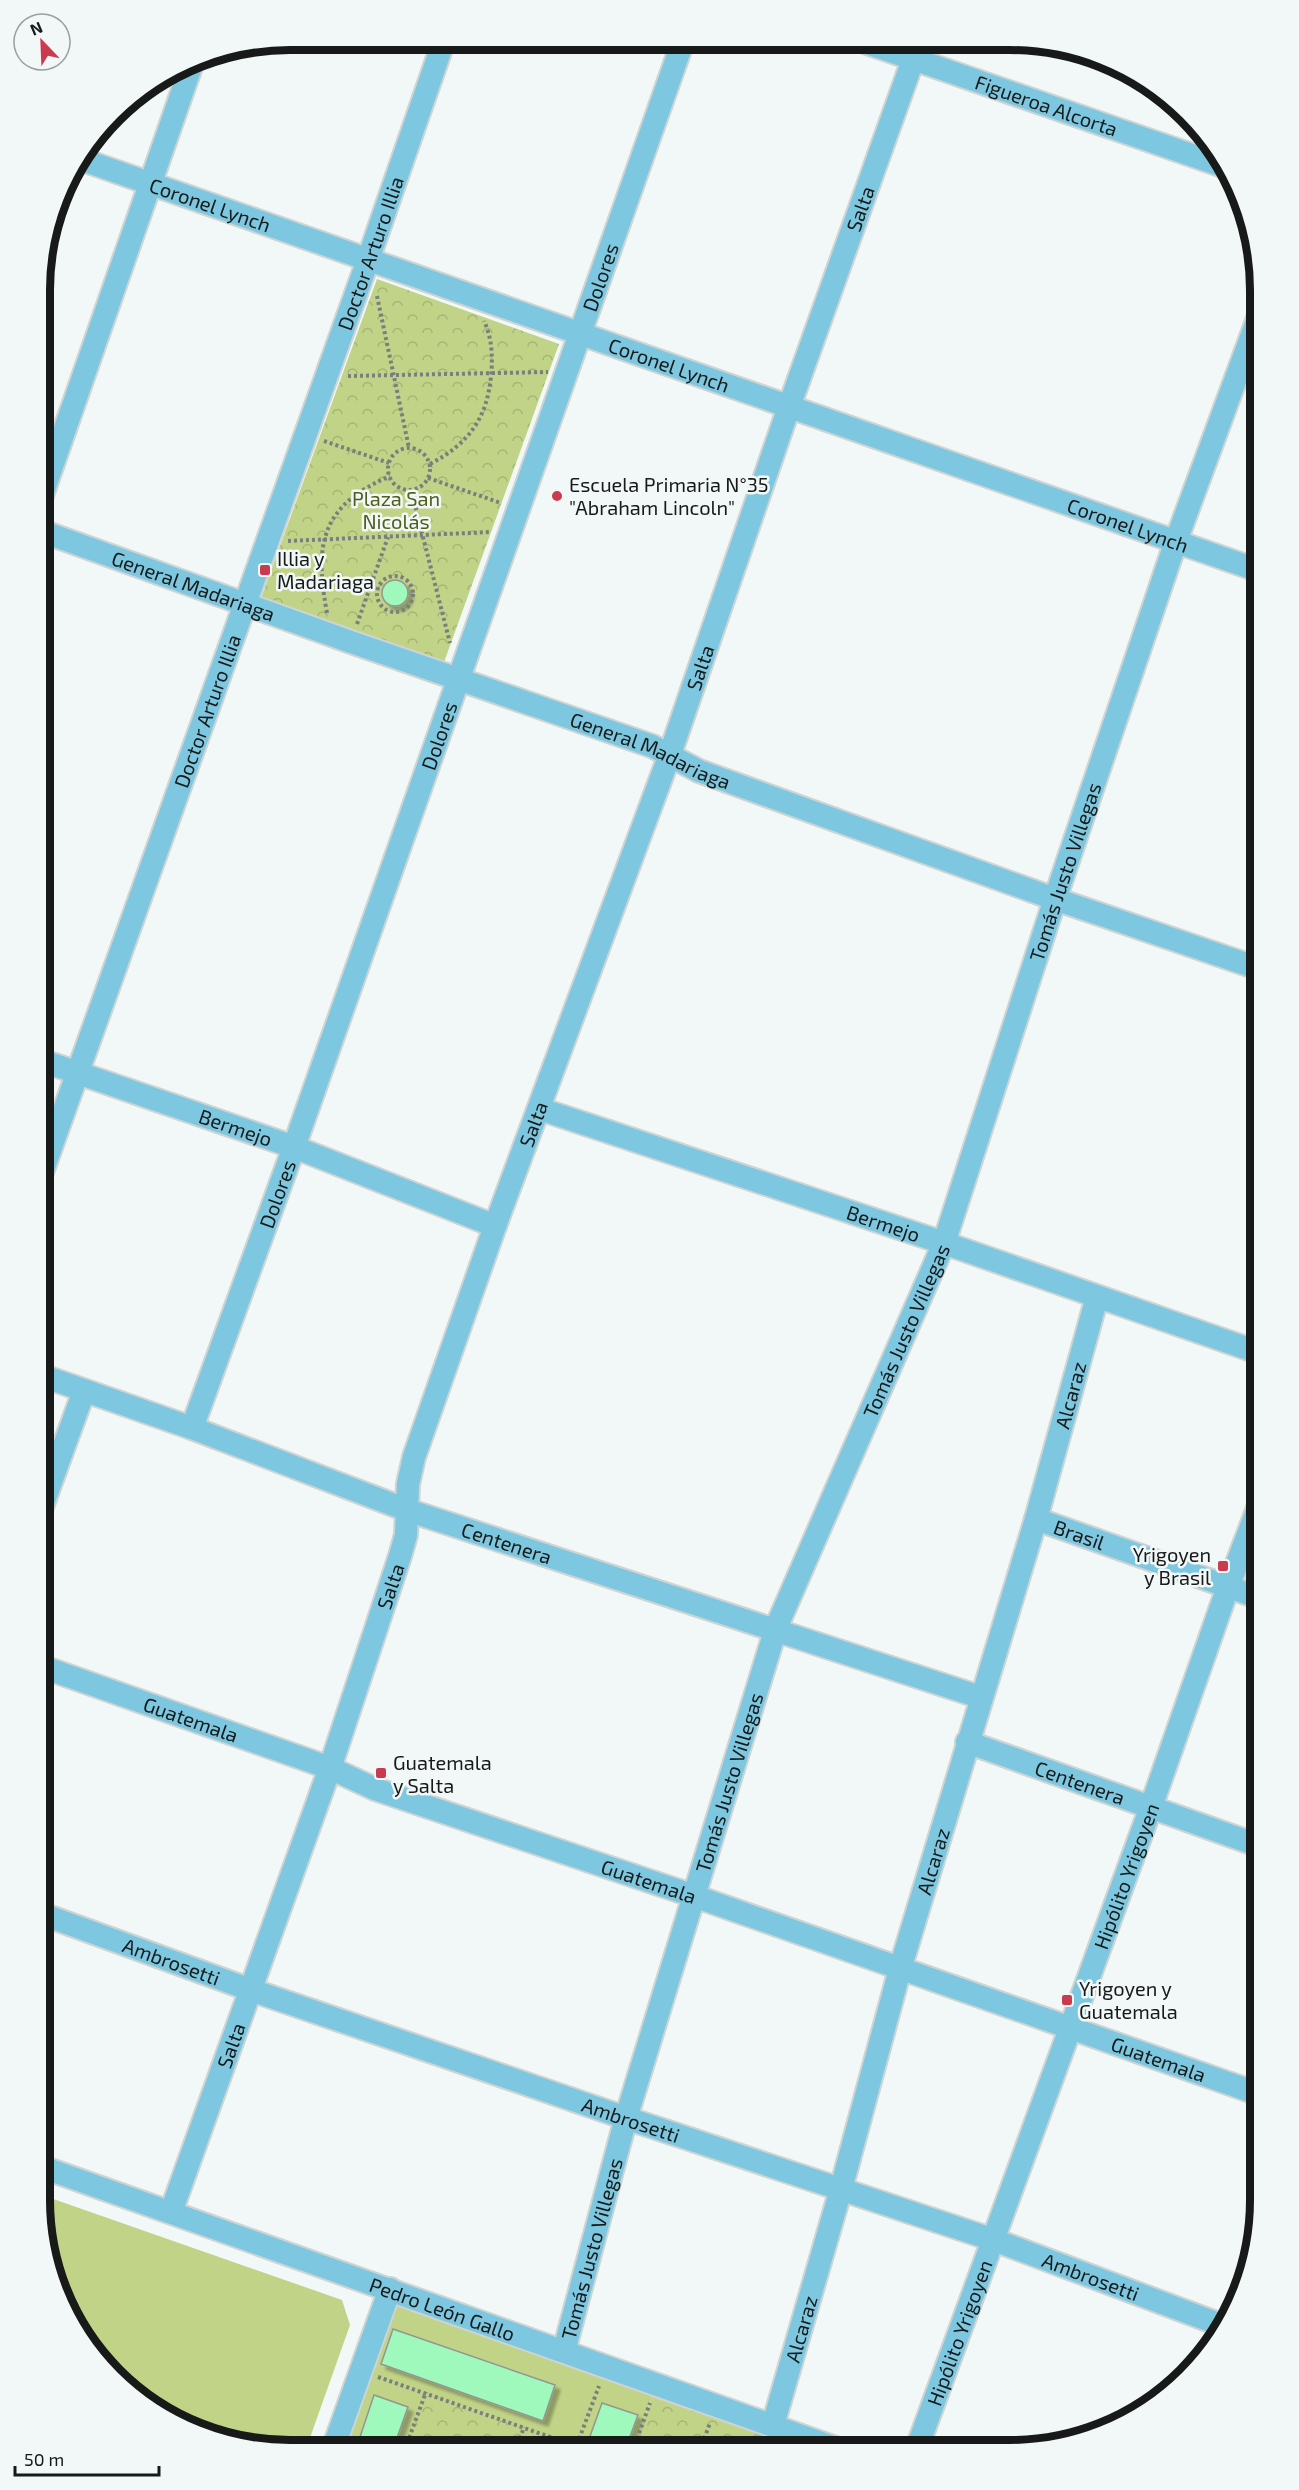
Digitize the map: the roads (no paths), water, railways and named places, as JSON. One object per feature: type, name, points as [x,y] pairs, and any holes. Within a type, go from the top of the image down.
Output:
[{"type":"street","name":"Doctor Arturo Illia","points":[[50,1151],[327,376],[441,50]]},
{"type":"street","name":"Dolores","points":[[192,1428],[294,1147],[680,50]]},
{"type":"street","name":"Figueroa Alcorta","points":[[916,51],[1212,162]]},
{"type":"street","name":"Salta","points":[[171,2212],[330,1768],[400,1556],[406,1535],[408,1484],[414,1457],[495,1226],[670,754],[789,407],[916,51]]},
{"type":"street","points":[[50,472],[189,72]]},
{"type":"street","name":"Coronel Lynch","points":[[87,161],[1250,567]]},
{"type":"street","name":"Tomás Justo Villegas","points":[[564,2351],[626,2118],[776,1628],[944,1243],[1055,899],[1176,541],[1250,340]]},
{"type":"street","name":"General Madariaga","points":[[50,534],[244,605],[652,746],[699,771],[1055,899],[1250,966]]},
{"type":"street","name":"Bermejo","points":[[50,1064],[294,1147],[495,1226]]},
{"type":"street","name":"Bermejo","points":[[540,1109],[944,1243],[1250,1350]]},
{"type":"street","name":"Alcaraz","points":[[773,2425],[841,2189],[900,1969],[980,1697],[1036,1519],[1097,1297]]},
{"type":"street","name":"Centenera","points":[[50,1379],[192,1428],[407,1509],[776,1628],[980,1697]]},
{"type":"street","points":[[50,1484],[84,1391]]},
{"type":"street","name":"Brasil","points":[[1036,1519],[1250,1595]]},
{"type":"street","name":"Hipólito Yrigoyen","points":[[920,2440],[1071,2029],[1250,1529]]},
{"type":"street","name":"Guatemala","points":[[50,1670],[330,1768],[375,1789],[694,1896],[1250,2091]]},
{"type":"street","name":"Centenera","points":[[967,1743],[1250,1842]]},
{"type":"street","name":"Ambrosetti","points":[[50,1917],[251,1990],[994,2240],[1215,2323]]},
{"type":"street","name":"Pedro León Gallo","points":[[50,2170],[773,2425],[792,2440]]},
{"type":"street","points":[[336,2440],[390,2289]]},
{"type":"place","name":"Escuela Primaria N°35 \"Abraham Lincoln\"","points":[[557,496]]},
{"type":"place","name":"Illia y Madariaga","points":[[265,570]]},
{"type":"place","name":"Yrigoyen y Brasil","points":[[1223,1566]]},
{"type":"place","name":"Guatemala y Salta","points":[[381,1773]]},
{"type":"place","name":"Yrigoyen y Guatemala","points":[[1067,2000]]},
{"type":"park label","name":"Plaza San Nicolás","points":[[396,510]]}]
